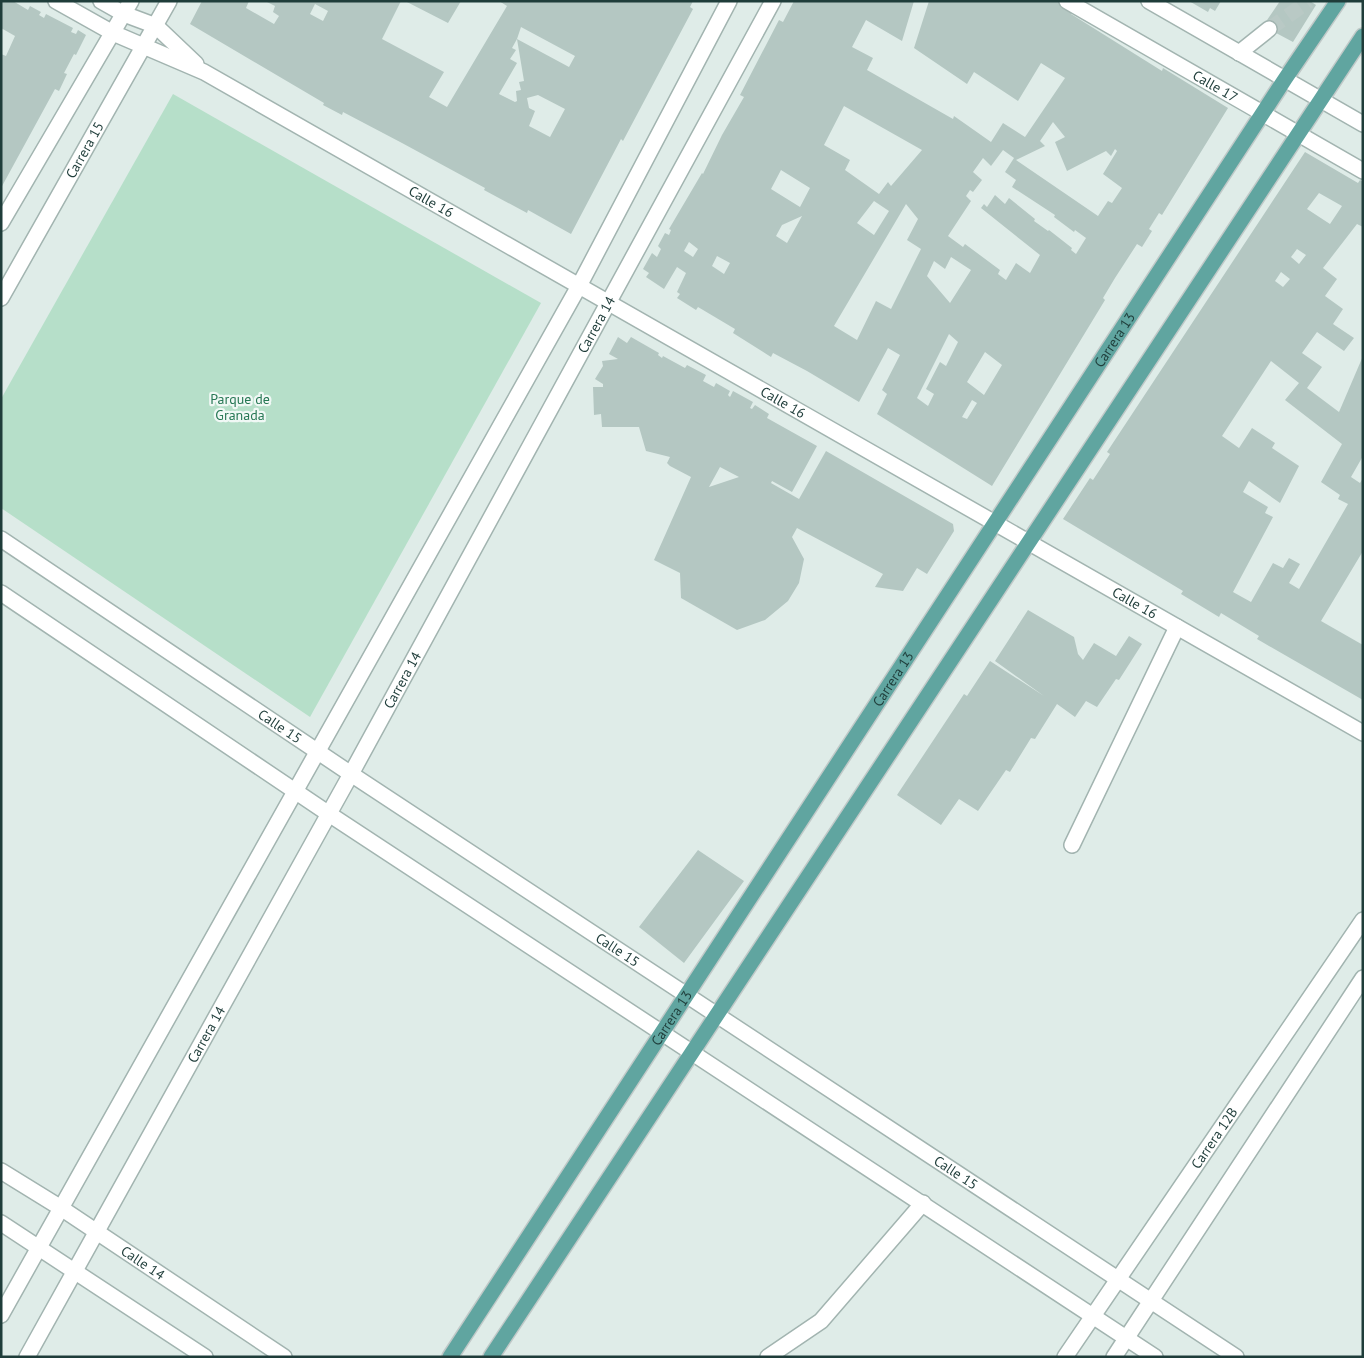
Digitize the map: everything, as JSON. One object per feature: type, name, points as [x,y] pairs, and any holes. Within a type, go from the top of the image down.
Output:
[{"type":"main road","name":"Carrera 13","points":[[450,1357],[1338,1]]},
{"type":"main road","points":[[491,1357],[1363,36]]},
{"type":"street","name":"Calle 16","points":[[56,1],[113,33],[204,72],[1363,732]]},
{"type":"street","name":"Calle 16","points":[[101,1],[127,8],[156,26],[204,72]]},
{"type":"street","name":"Carrera 15","points":[[1,298],[169,1]]},
{"type":"street","points":[[1,1315],[579,286],[729,1]]},
{"type":"street","name":"Carrera 14","points":[[27,1357],[329,814],[773,1]]},
{"type":"street","name":"Calle 17","points":[[1067,1],[1363,171]]},
{"type":"street","points":[[1149,1],[1363,124]]},
{"type":"street","points":[[1,224],[127,8]]},
{"type":"street","points":[[1239,53],[1270,29]]},
{"type":"street","name":"Calle 15","points":[[1,540],[317,752],[1236,1357]]},
{"type":"street","points":[[1,593],[329,814],[1155,1357]]},
{"type":"street","points":[[1072,845],[1178,627]]},
{"type":"street","name":"Carrera 12B","points":[[1065,1357],[1117,1278],[1363,920]]},
{"type":"street","points":[[1114,1357],[1152,1302],[1363,978]]},
{"type":"street","name":"Calle 14","points":[[1,1171],[61,1208],[284,1357]]},
{"type":"street","points":[[768,1357],[821,1321],[922,1203]]},
{"type":"street","points":[[1,1224],[75,1270],[205,1357]]},
{"type":"green space","name":"Parque de Granada","points":[[173,94],[541,303],[310,717],[1,508],[1,399]]},
{"type":"building","points":[[1,1],[13,1],[28,10],[30,6],[41,12],[39,15],[44,18],[46,14],[73,28],[71,32],[76,34],[78,30],[86,35],[64,73],[67,74],[59,91],[55,89],[1,188],[1,54],[6,56],[15,36],[1,28]]},
{"type":"building","points":[[202,1],[249,1],[246,8],[274,24],[279,16],[273,12],[275,6],[265,1],[401,1],[382,39],[444,72],[429,97],[447,107],[507,6],[499,1],[693,1],[690,7],[693,9],[571,234],[528,210],[527,213],[484,190],[485,188],[343,112],[342,115],[323,105],[324,103],[190,24]],"holes":[[[315,4],[328,11],[323,21],[310,14]],[[521,27],[575,56],[569,67],[517,39]],[[517,39],[524,81],[519,82],[521,90],[516,91],[517,101],[515,102],[499,94],[517,63],[510,59],[516,50],[512,48]],[[538,95],[565,109],[550,137],[529,126],[535,111],[529,108],[527,98]]]},
{"type":"building","points":[[405,1],[461,1],[448,23]]},
{"type":"building","points":[[794,1],[914,1],[902,41],[866,20],[852,47],[873,58],[867,70],[953,119],[954,116],[991,142],[1003,123],[1025,137],[1065,78],[1041,63],[1018,101],[974,72],[967,84],[914,48],[929,1],[1059,1],[1073,11],[1071,14],[1162,71],[1163,68],[1228,108],[1162,215],[1159,213],[1149,229],[1152,231],[1142,247],[1137,244],[1115,278],[1103,298],[1105,300],[992,486],[877,414],[887,394],[882,390],[900,355],[888,348],[859,402],[773,353],[771,357],[733,333],[735,329],[698,307],[696,310],[677,298],[680,294],[677,292],[686,273],[677,267],[664,289],[646,277],[649,273],[643,269],[652,253],[657,257],[661,249],[658,246],[665,233],[669,235],[671,230],[669,229],[703,174],[722,135],[744,97],[740,95],[779,20],[783,22]],"holes":[[[844,106],[922,150],[891,186],[888,182],[879,194],[845,170],[850,160],[824,145]],[[1053,122],[1065,137],[1055,142],[1067,171],[1106,151],[1111,156],[1115,149],[1117,151],[1103,174],[1122,188],[1112,203],[1108,201],[1098,216],[1016,160],[1045,146],[1040,141]],[[1003,150],[1014,158],[1005,172],[1016,180],[1012,187],[1055,215],[1054,217],[1074,232],[1075,230],[1086,238],[1076,254],[1071,250],[1072,248],[1034,221],[1035,219],[1009,198],[1005,204],[995,195],[987,207],[984,204],[981,208],[1040,255],[1030,273],[1016,263],[1006,280],[998,274],[1000,270],[965,244],[963,247],[948,236],[971,201],[966,196],[970,190],[973,192],[982,180],[973,172],[983,158],[991,166]],[[781,170],[810,188],[800,207],[771,189]],[[874,201],[889,211],[874,235],[857,223]],[[906,204],[918,219],[907,240],[921,249],[891,309],[876,301],[857,340],[834,326]],[[802,216],[787,243],[776,236],[782,225]],[[689,242],[698,249],[693,257],[684,251]],[[717,256],[730,263],[724,274],[712,266]],[[951,257],[971,270],[950,303],[927,276],[934,261],[945,269]],[[949,334],[958,342],[946,366],[940,362],[926,389],[934,394],[928,406],[917,398]],[[985,352],[1002,365],[984,395],[967,382]],[[972,400],[977,403],[967,419],[962,417]]]},
{"type":"building","points":[[1189,1],[1221,1],[1215,11],[1210,8],[1208,12]]},
{"type":"building","points":[[1280,1],[1310,1],[1316,5],[1293,42],[1263,26]]},
{"type":"building","points":[[1305,152],[1358,183],[1360,180],[1363,182],[1363,227],[1357,224],[1323,268],[1337,279],[1325,296],[1343,309],[1333,324],[1354,338],[1344,351],[1317,332],[1302,353],[1322,367],[1307,388],[1339,412],[1363,356],[1363,456],[1351,477],[1360,483],[1363,478],[1363,551],[1321,621],[1363,645],[1363,700],[1257,639],[1259,636],[1221,613],[1219,617],[1181,594],[1183,591],[1063,519],[1090,478],[1093,480],[1110,454],[1107,452]],"holes":[[[1319,193],[1342,206],[1330,224],[1307,209]],[[1297,249],[1306,255],[1299,264],[1291,257]],[[1281,272],[1290,279],[1283,287],[1275,281]],[[1271,361],[1299,383],[1285,400],[1342,444],[1321,482],[1340,495],[1338,499],[1348,504],[1299,589],[1289,583],[1300,564],[1289,558],[1283,568],[1273,563],[1251,602],[1233,592],[1273,517],[1265,513],[1268,507],[1243,492],[1249,481],[1280,503],[1299,466],[1272,448],[1275,443],[1252,428],[1239,448],[1222,436]]]},
{"type":"building","points":[[618,337],[627,343],[631,337],[659,353],[658,355],[662,358],[663,356],[685,368],[687,365],[706,375],[703,381],[714,387],[716,383],[730,391],[728,395],[730,397],[733,391],[753,402],[750,408],[752,409],[755,405],[769,414],[767,418],[817,446],[792,492],[772,481],[771,483],[799,499],[826,451],[953,524],[954,531],[927,574],[917,568],[903,591],[875,587],[883,574],[797,528],[792,537],[804,559],[799,583],[788,601],[765,620],[737,630],[681,598],[680,573],[654,560],[691,477],[670,466],[667,463],[670,457],[646,451],[639,427],[602,427],[601,414],[594,415],[593,387],[603,387],[603,384],[595,379],[603,366],[602,361],[618,359],[609,354]],"holes":[[[720,467],[739,477],[709,487]]]},
{"type":"building","points":[[1028,610],[1074,637],[1078,654],[1083,660],[1094,643],[1116,656],[1129,636],[1142,644],[1119,680],[1116,679],[1097,707],[1086,701],[1075,717],[1057,704],[1035,739],[1031,738],[1010,772],[1006,770],[978,811],[959,799],[941,825],[897,795],[964,694],[967,696],[990,661],[1044,696],[995,661]]},
{"type":"building","points":[[698,850],[744,881],[684,963],[639,927]]},
{"type":"tunnel","points":[[1269,29],[1309,1]]}]
